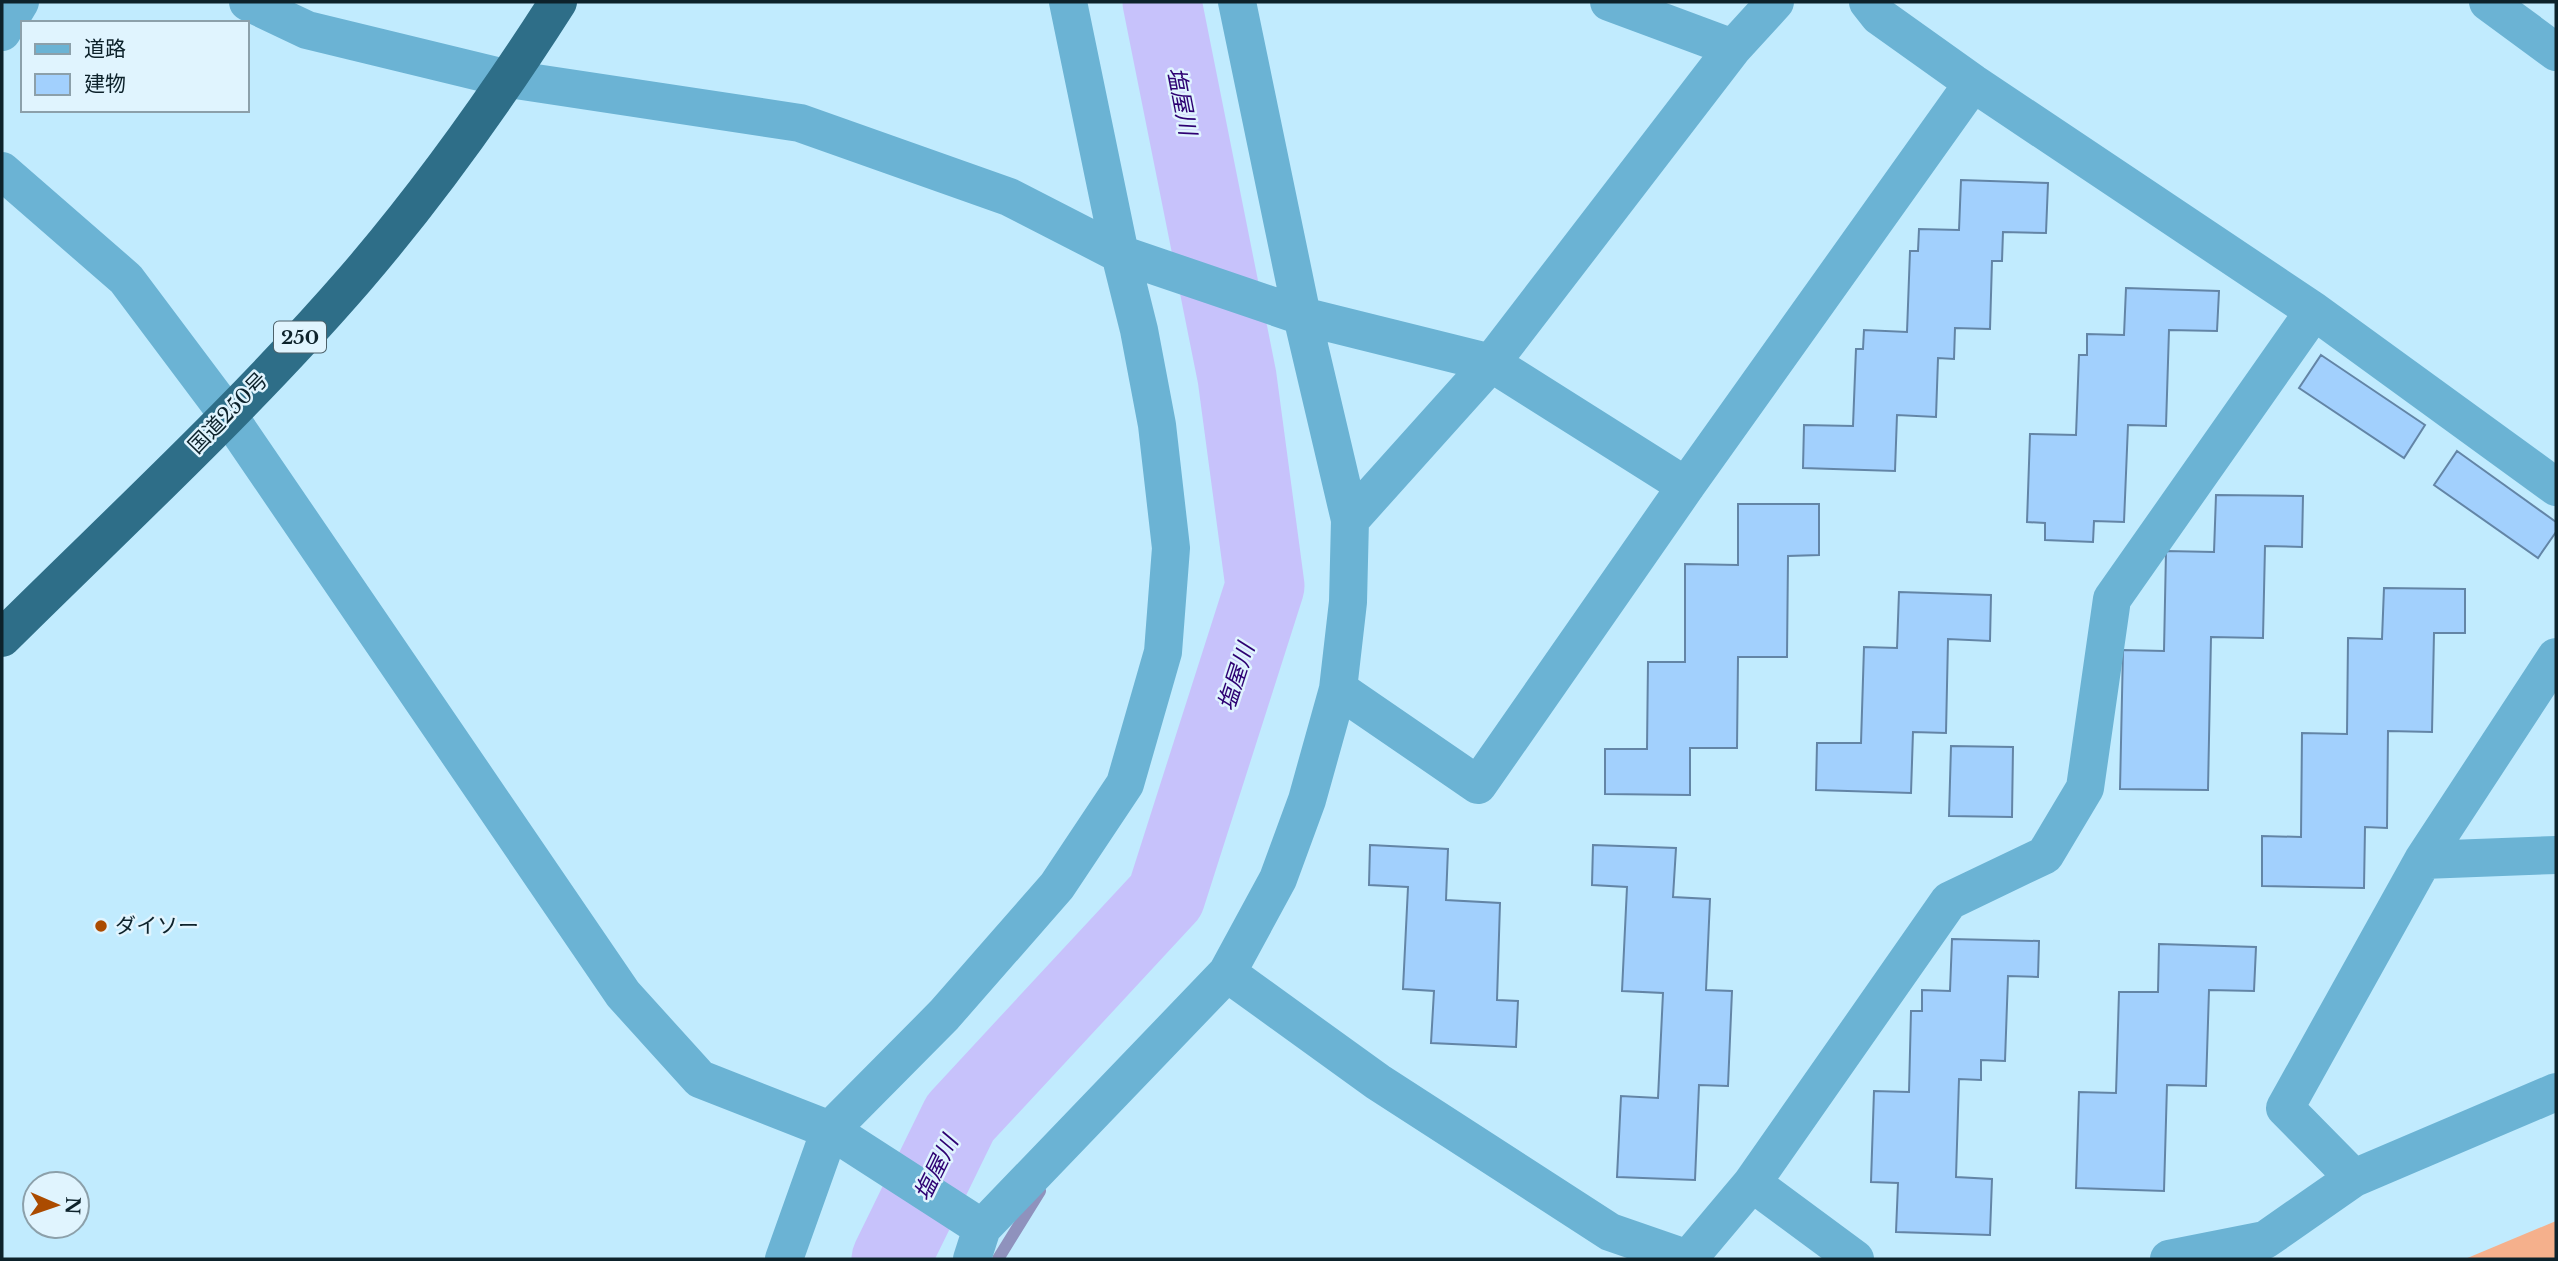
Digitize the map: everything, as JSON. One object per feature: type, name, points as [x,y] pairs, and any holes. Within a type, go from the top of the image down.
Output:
[{"type":"highway","name":"国道250号","points":[[2,638],[228,415],[354,281],[425,194],[509,79],[558,2]]},
{"type":"street","points":[[2,32],[20,2]]},
{"type":"street","points":[[247,2],[307,30],[509,79],[800,123],[1009,197],[1120,254],[1302,316],[1491,363],[1686,486]]},
{"type":"street","points":[[784,1259],[830,1130],[944,1015],[1057,886],[1125,784],[1163,652],[1171,548],[1157,425],[1068,2]]},
{"type":"street","points":[[2,171],[126,279],[228,415],[623,994],[700,1079],[830,1130],[977,1244],[1227,972],[1278,879],[1307,800],[1338,689],[1348,602],[1350,520],[1302,316],[1237,2]]},
{"type":"street","points":[[1609,2],[1734,48]]},
{"type":"street","points":[[1350,520],[1491,363],[1734,48],[1775,2]]},
{"type":"street","points":[[1868,2],[1879,16],[1973,83],[2314,311],[2556,487]]},
{"type":"street","points":[[2488,2],[2556,52]]},
{"type":"street","points":[[1338,689],[1478,785],[1686,486],[1973,83]]},
{"type":"street","points":[[1227,972],[1378,1082],[1609,1232],[1688,1259],[1752,1183],[1949,901],[2045,855],[2085,788],[2112,598],[2314,311]]},
{"type":"street","points":[[2354,1178],[2285,1108],[2423,860],[2556,657]]},
{"type":"street","points":[[2423,860],[2556,855]]},
{"type":"street","points":[[2169,1259],[2265,1240],[2354,1178],[2556,1091]]},
{"type":"street","points":[[1752,1183],[1855,1259]]},
{"type":"shaded area","points":[[2556,1221],[2556,1259],[2465,1259]]},
{"type":"building","points":[[1961,180],[2048,183],[2046,233],[2003,232],[2002,261],[1992,261],[1990,329],[1955,328],[1954,359],[1938,358],[1936,417],[1897,415],[1895,471],[1803,468],[1804,425],[1853,426],[1856,349],[1863,349],[1864,330],[1907,332],[1910,251],[1918,251],[1919,229],[1959,230]]},
{"type":"building","points":[[2126,288],[2219,291],[2217,331],[2169,330],[2166,426],[2128,425],[2124,522],[2094,521],[2093,542],[2045,540],[2045,523],[2027,522],[2030,434],[2076,435],[2079,355],[2087,355],[2087,334],[2124,335]]},
{"type":"building","points":[[2321,355],[2425,425],[2404,458],[2299,388]]},
{"type":"building","points":[[2457,451],[2556,522],[2556,532],[2538,558],[2434,485]]},
{"type":"building","points":[[2216,495],[2303,496],[2302,547],[2265,546],[2263,638],[2211,637],[2208,790],[2120,789],[2123,650],[2164,651],[2166,551],[2214,552]]},
{"type":"building","points":[[1738,504],[1819,504],[1819,555],[1788,556],[1787,657],[1738,657],[1737,748],[1690,748],[1690,795],[1605,794],[1605,749],[1647,749],[1648,662],[1685,662],[1685,564],[1738,565]]},
{"type":"building","points":[[2384,588],[2465,589],[2465,633],[2434,633],[2432,732],[2388,731],[2387,828],[2365,827],[2364,888],[2262,886],[2262,836],[2301,837],[2302,733],[2347,734],[2348,638],[2382,639]]},
{"type":"building","points":[[1899,592],[1991,595],[1990,641],[1948,639],[1946,733],[1913,732],[1911,793],[1816,790],[1817,743],[1861,743],[1864,647],[1897,648]]},
{"type":"building","points":[[1951,746],[2013,747],[2012,817],[1949,816]]},
{"type":"building","points":[[1370,845],[1448,849],[1446,900],[1500,903],[1497,1000],[1518,1001],[1516,1047],[1431,1043],[1434,991],[1403,989],[1408,887],[1369,885]]},
{"type":"building","points":[[1593,845],[1676,848],[1673,897],[1710,899],[1706,990],[1732,991],[1728,1086],[1699,1085],[1695,1180],[1617,1177],[1621,1096],[1658,1098],[1663,993],[1622,991],[1627,887],[1592,885]]},
{"type":"building","points":[[1952,939],[2039,941],[2038,977],[2008,976],[2005,1061],[1981,1060],[1981,1080],[1959,1079],[1956,1177],[1992,1179],[1990,1235],[1896,1232],[1898,1183],[1871,1182],[1874,1091],[1909,1092],[1911,1011],[1922,1011],[1922,990],[1950,991]]},
{"type":"building","points":[[2159,944],[2256,947],[2254,991],[2209,990],[2206,1086],[2167,1085],[2164,1191],[2076,1188],[2079,1092],[2116,1093],[2119,992],[2158,992]]},
{"type":"waterway","name":"塩屋川","points":[[891,1259],[960,1118],[1166,896],[1265,586],[1237,377],[1162,2]]},
{"type":"waterway","points":[[998,1259],[1040,1191]]},
{"type":"place","name":"ダイソー","points":[[101,926]]}]
